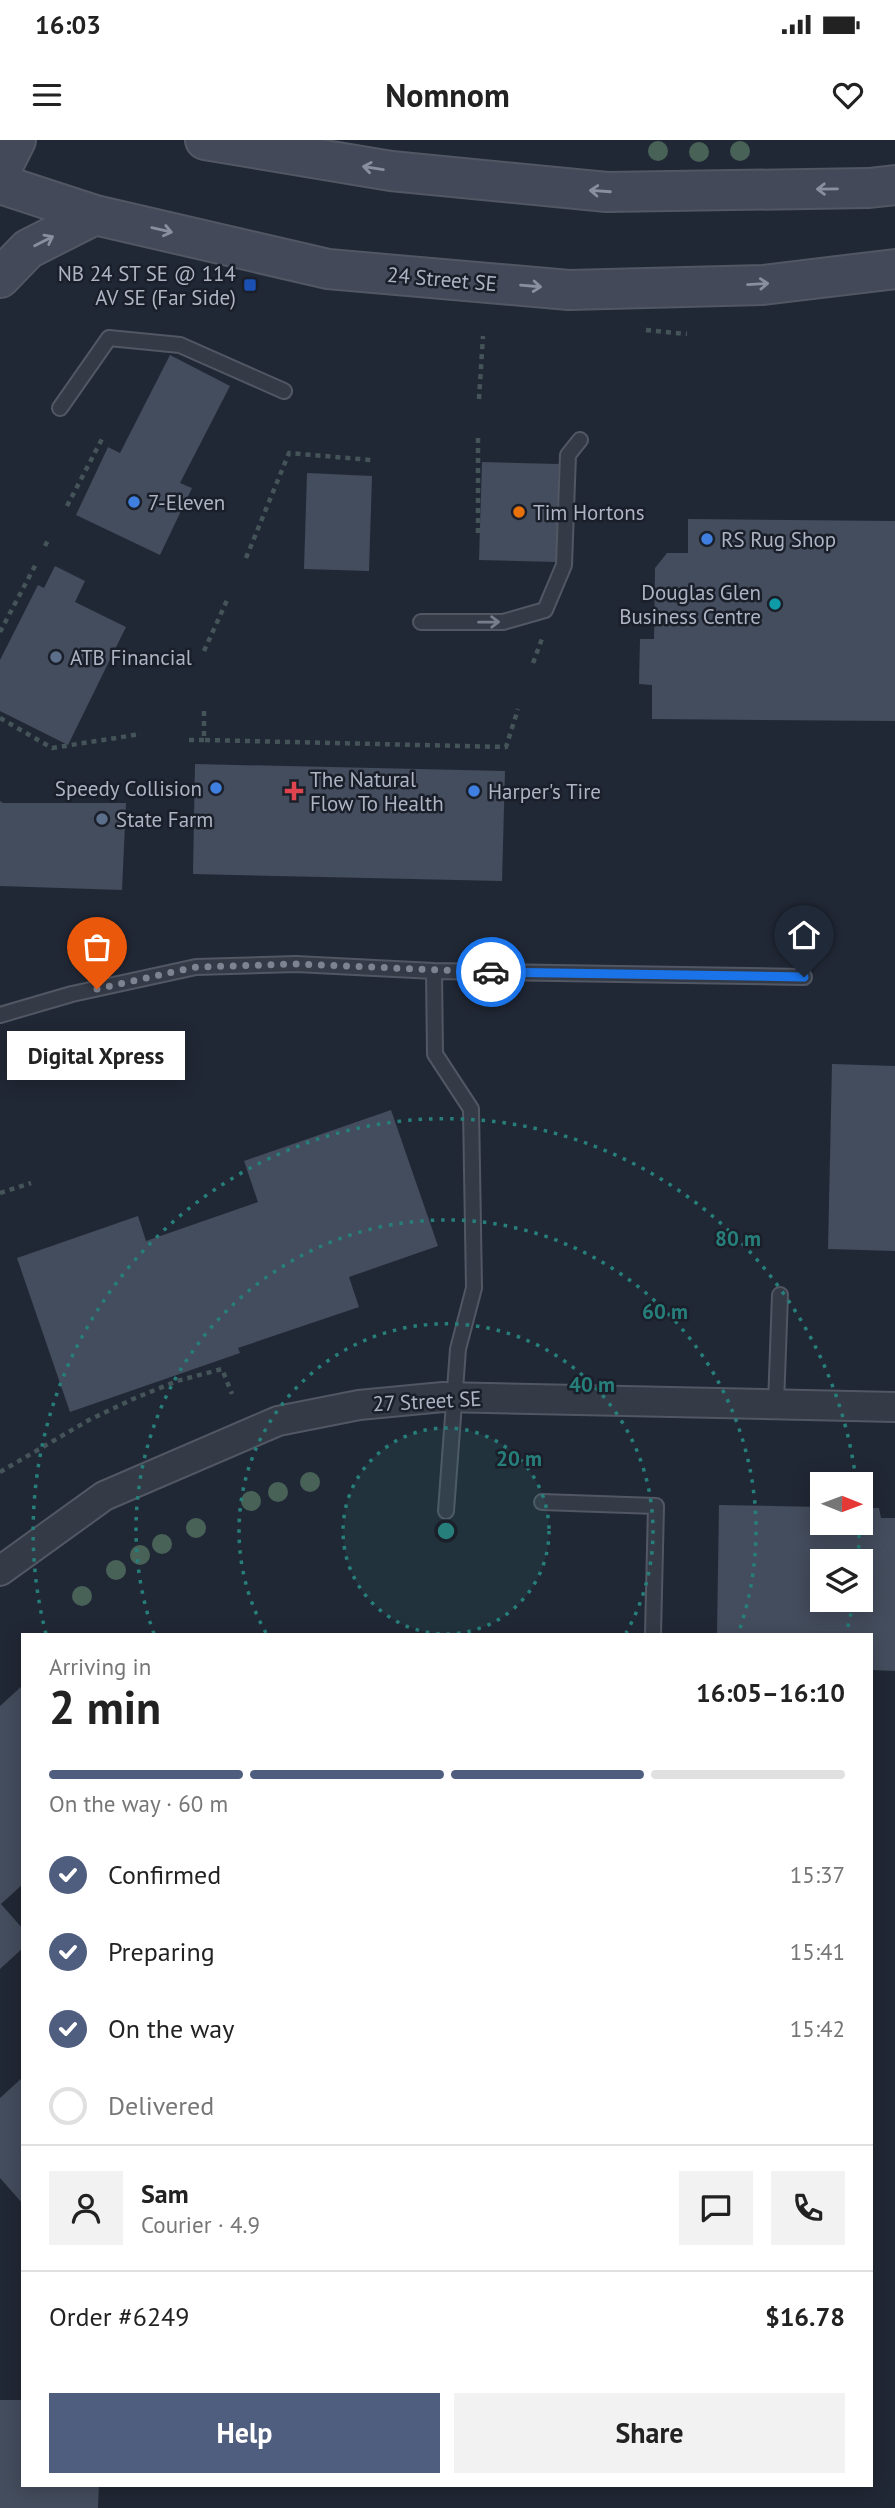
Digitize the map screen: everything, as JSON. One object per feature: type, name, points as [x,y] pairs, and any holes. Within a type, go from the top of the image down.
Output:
[{"type":"main road","points":[[0,172],[16,140]]},
{"type":"main road","points":[[210,141],[391,171],[607,192],[869,188],[895,185]]},
{"type":"main road","name":"24 Street SE","points":[[0,184],[95,215],[328,269],[569,289],[763,285],[895,269]]},
{"type":"main road","points":[[0,278],[29,249],[95,215]]},
{"type":"street","name":"27 Street SE","points":[[4,1562],[104,1496],[278,1421],[359,1405],[456,1397],[895,1406]]},
{"type":"lane","points":[[60,408],[109,338],[180,345],[284,391]]},
{"type":"lane","points":[[421,622],[503,622],[545,610],[564,565],[568,455],[580,440]]},
{"type":"lane","points":[[0,1015],[72,994],[196,967],[296,964],[434,971],[804,977]]},
{"type":"lane","points":[[434,971],[435,1054],[471,1109],[474,1288],[458,1349],[446,1511]]},
{"type":"lane","points":[[776,1404],[780,1295]]},
{"type":"lane","points":[[542,1502],[656,1506],[653,1633]]},
{"type":"path","points":[[646,330],[687,334]]},
{"type":"path","points":[[479,399],[483,336]]},
{"type":"path","points":[[66,506],[103,437]]},
{"type":"path","points":[[478,438],[478,534]]},
{"type":"path","points":[[246,558],[289,453],[371,460]]},
{"type":"path","points":[[45,546],[49,538]]},
{"type":"path","points":[[0,632],[37,562]]},
{"type":"path","points":[[204,651],[228,598]]},
{"type":"path","points":[[189,740],[506,747],[518,709]]},
{"type":"path","points":[[204,711],[204,740]]},
{"type":"path","points":[[0,718],[52,748],[141,734]]},
{"type":"path","points":[[0,1193],[31,1183]]},
{"type":"path","points":[[0,1472],[89,1420],[177,1381],[222,1369],[232,1394]]},
{"type":"building","points":[[170,355],[230,386],[180,483],[192,488],[160,555],[76,515],[108,447],[120,453]]},
{"type":"building","name":"Tim Hortons","points":[[482,462],[559,464],[556,562],[479,560]]},
{"type":"building","points":[[307,473],[372,476],[369,571],[304,569]]},
{"type":"building","name":"Douglas Glen Business Centre","points":[[688,519],[895,521],[895,721],[652,719],[652,685],[639,684],[640,639],[654,639],[655,568],[667,553],[688,553]]},
{"type":"building","points":[[55,566],[85,581],[75,602],[126,627],[68,745],[0,711],[0,660],[38,585],[44,588]]},
{"type":"building","points":[[195,764],[505,771],[502,881],[193,874]]},
{"type":"building","points":[[0,801],[126,803],[122,890],[0,886]]},
{"type":"building","points":[[832,1064],[895,1066],[895,1251],[828,1249]]},
{"type":"building","points":[[391,1110],[438,1246],[349,1277],[359,1307],[238,1348],[240,1353],[70,1412],[17,1258],[138,1216],[146,1241],[258,1202],[244,1161]]},
{"type":"building","points":[[719,1505],[810,1507],[810,1535],[873,1535],[873,1508],[879,1508],[881,1518],[895,1518],[895,1671],[873,1670],[873,1633],[717,1633]]},
{"type":"building","points":[[21,1687],[21,1886],[1,1904],[21,1927],[21,1950],[0,1969],[0,1706]]},
{"type":"building","points":[[21,2079],[21,2202],[0,2178],[0,2098]]},
{"type":"building","points":[[0,2400],[21,2400],[21,2487],[99,2487],[98,2508],[0,2508]]},
{"type":"way so far","points":[[97,989],[196,967],[296,964],[491,972]]},
{"type":"place","name":"NB 24 ST SE @ 114 AV SE (Far Side)","points":[[250,285]]},
{"type":"place","name":"7-Eleven","points":[[134,502]]},
{"type":"place","name":"Tim Hortons","points":[[519,512]]},
{"type":"place","name":"RS Rug Shop","points":[[707,539]]},
{"type":"place","name":"Douglas Glen Business Centre","points":[[775,604]]},
{"type":"place","name":"ATB Financial","points":[[56,657]]},
{"type":"place","name":"Speedy Collision","points":[[216,788]]},
{"type":"place","name":"The Natural Flow To Health","points":[[294,791]]},
{"type":"place","name":"Harper's Tire","points":[[474,791]]},
{"type":"place","name":"State Farm","points":[[102,819]]},
{"type":"place","name":"Digital Xpress","points":[[97,989]]},
{"type":"route","points":[[491,972],[804,977]]}]
